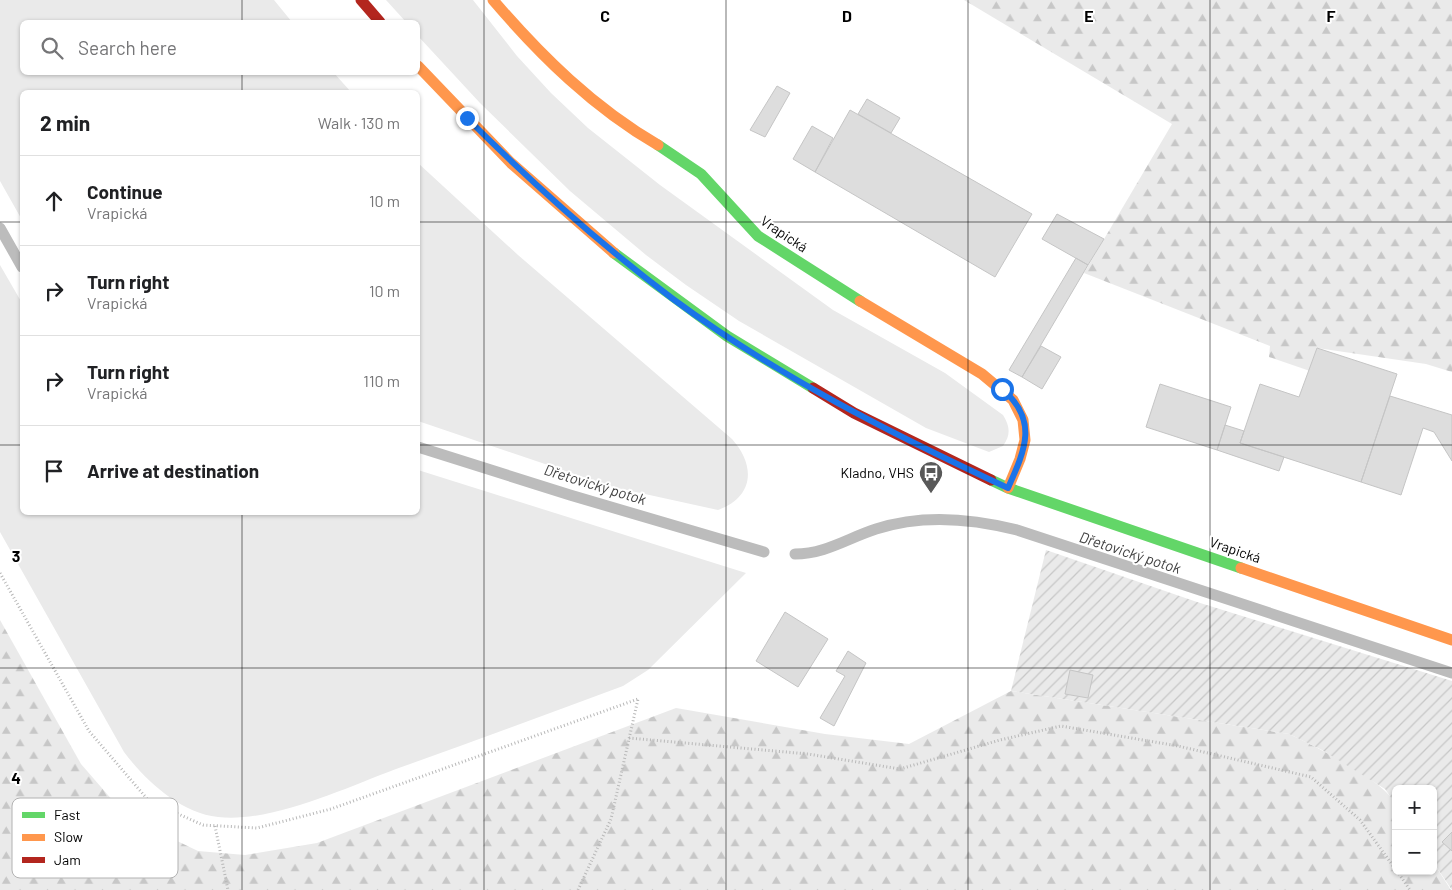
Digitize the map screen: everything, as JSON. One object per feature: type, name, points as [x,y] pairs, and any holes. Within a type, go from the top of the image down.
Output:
[{"type":"main road","points":[[361,0],[378,20]]},
{"type":"main road","name":"Vrapická","points":[[493,0],[525,38],[560,73],[626,126],[702,175],[738,219],[758,236],[953,357],[1012,397],[1024,419],[1026,442],[1024,453],[1008,488]]},
{"type":"main road","name":"Vrapická","points":[[420,68],[479,131],[552,200],[615,254],[675,300],[772,365],[854,413],[1008,488],[1452,640]]},
{"type":"path","points":[[0,573],[89,732],[147,798]]},
{"type":"path","points":[[178,813],[203,825],[257,828],[330,809],[638,700],[610,819],[578,890]]},
{"type":"path","points":[[629,738],[808,754],[900,769],[1000,740],[1060,726],[1178,746],[1311,777],[1360,820],[1392,865]]},
{"type":"path","points":[[215,826],[228,890]]},
{"type":"path","points":[[1399,875],[1410,890]]},
{"type":"green space","points":[[0,0],[274,0],[290,20],[20,20],[20,75],[336,75],[349,90],[20,90],[20,216],[0,181]]},
{"type":"green space","points":[[386,0],[473,0],[517,56],[551,93],[588,128],[660,185],[833,310],[945,373],[1003,415],[1009,431],[1003,446],[989,452],[926,428],[739,321],[686,285],[646,255],[570,191],[480,103],[420,38],[420,20],[404,20]]},
{"type":"green space","points":[[964,0],[1452,0],[1452,372],[1426,364],[1317,348],[1310,371],[1269,357],[1270,346],[1084,273],[1172,124]]},
{"type":"green space","points":[[420,165],[518,255],[732,439],[740,449],[748,470],[748,480],[745,489],[739,497],[718,510],[613,487],[420,422]]},
{"type":"green space","points":[[0,265],[20,300],[20,515],[420,515],[420,471],[746,573],[648,670],[623,686],[308,802],[261,815],[218,817],[190,809],[178,803],[178,798],[171,798],[165,794],[142,773],[124,752],[0,532]]},
{"type":"green space","points":[[1046,550],[1197,602],[1452,681],[1452,890],[1437,868],[1437,785],[1392,785],[1392,799],[1385,789],[1322,750],[1289,734],[1011,691]]},
{"type":"green space","points":[[0,620],[81,764],[111,798],[12,798],[12,878],[178,878],[178,841],[198,851],[245,855],[317,843],[676,708],[825,734],[909,744],[1011,691],[1289,734],[1348,765],[1380,786],[1391,797],[1392,875],[1437,875],[1437,868],[1451,890],[0,890]]},
{"type":"building","points":[[777,86],[790,93],[765,137],[750,130]]},
{"type":"building","points":[[867,99],[900,118],[891,133],[858,114]]},
{"type":"building","points":[[850,110],[1032,214],[995,277],[815,172]]},
{"type":"building","points":[[812,126],[833,138],[815,172],[793,159]]},
{"type":"building","points":[[1057,214],[1104,239],[1088,265],[1042,239]]},
{"type":"building","points":[[1076,258],[1088,265],[1022,377],[1009,370]]},
{"type":"building","points":[[1041,346],[1061,357],[1042,389],[1022,377]]},
{"type":"building","points":[[1317,348],[1397,374],[1361,482],[1240,443],[1260,384],[1299,397]]},
{"type":"building","points":[[1160,384],[1231,407],[1217,450],[1146,427]]},
{"type":"building","points":[[1390,396],[1452,415],[1452,461],[1434,432],[1423,428],[1401,495],[1361,482]]},
{"type":"building","points":[[1225,425],[1244,431],[1240,443],[1284,457],[1279,471],[1217,450]]},
{"type":"building","points":[[785,612],[828,639],[798,687],[756,661]]},
{"type":"building","points":[[848,651],[866,663],[834,726],[820,718],[845,676],[836,671]]},
{"type":"building","points":[[1070,670],[1093,675],[1088,698],[1065,694]]},
{"type":"building","points":[[1452,832],[1452,851],[1442,842]]},
{"type":"waterway","name":"Dřetovický potok","points":[[0,228],[20,263]]},
{"type":"waterway","name":"Dřetovický potok","points":[[420,448],[570,495],[764,552]]},
{"type":"waterway","name":"Dřetovický potok","points":[[795,554],[816,551],[876,529],[911,521],[964,520],[999,526],[1017,530],[1452,673]]},
{"type":"traffic: fast","points":[[658,145],[701,174],[758,236],[860,301]]},
{"type":"traffic: fast","points":[[614,253],[727,336],[813,388]]},
{"type":"traffic: fast","points":[[991,480],[1008,488],[1241,568]]},
{"type":"traffic: slow","points":[[493,0],[549,61],[590,98],[658,145]]},
{"type":"traffic: slow","points":[[420,68],[511,163],[614,253]]},
{"type":"traffic: slow","points":[[860,301],[982,374],[1013,400],[1023,420],[1025,440],[1020,459],[1008,488]]},
{"type":"traffic: slow","points":[[1241,568],[1452,640]]},
{"type":"traffic: jam","points":[[361,0],[378,20]]},
{"type":"traffic: jam","points":[[813,388],[854,413],[991,480]]},
{"type":"place","name":"Kladno, VHS","points":[[931,494]]},
{"type":"route","points":[[467,118],[511,163],[615,254],[726,336],[854,413],[930,452],[1008,488],[1024,453],[1026,431],[1024,419],[1019,408],[1012,397],[1002,389]]}]
